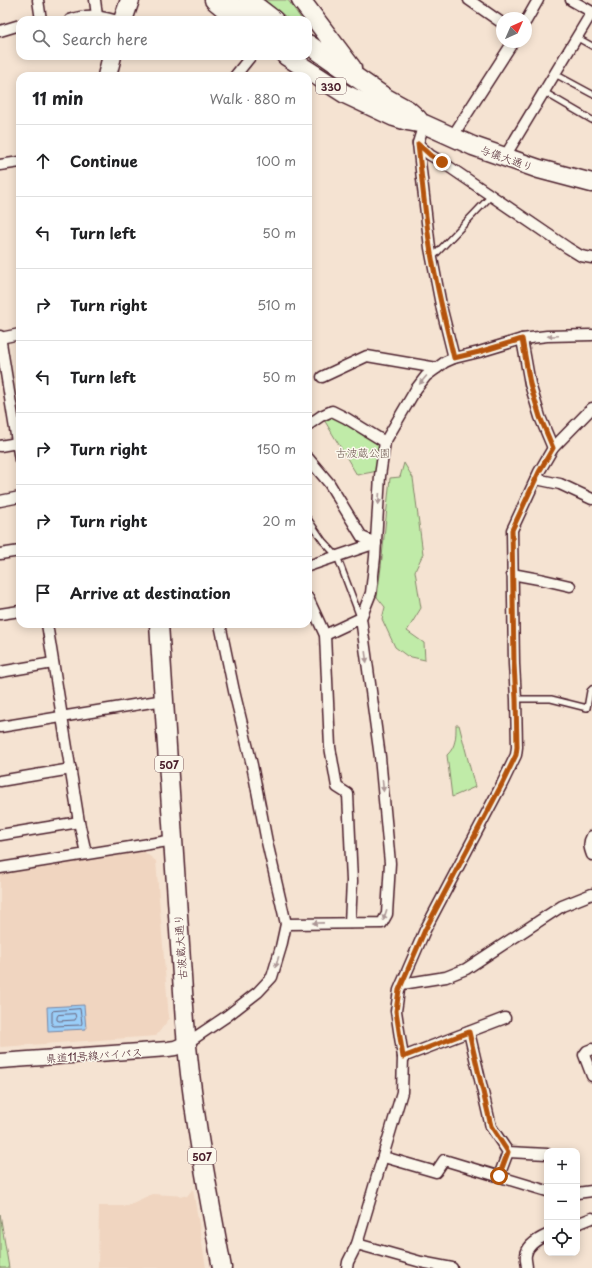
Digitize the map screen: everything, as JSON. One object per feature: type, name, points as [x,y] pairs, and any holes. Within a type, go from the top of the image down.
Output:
[{"type":"highway","points":[[124,16],[130,0]]},
{"type":"highway","points":[[214,0],[233,16]]},
{"type":"highway","points":[[248,0],[269,16]]},
{"type":"highway","name":"330","points":[[301,0],[363,82],[383,104]]},
{"type":"highway","name":"330","points":[[312,49],[323,44],[325,36],[319,25]]},
{"type":"highway","name":"330","points":[[312,53],[363,82]]},
{"type":"highway","points":[[108,72],[111,60]]},
{"type":"highway","name":"330","points":[[292,60],[310,72]]},
{"type":"highway","name":"330","points":[[312,73],[331,86],[383,104]]},
{"type":"highway","name":"与儀大通り","points":[[383,104],[407,121],[424,124],[504,158],[539,169],[592,182]]},
{"type":"highway","name":"古波蔵大通り","points":[[159,628],[187,1043],[197,1126],[222,1268]]},
{"type":"main road","points":[[229,0],[248,16]]},
{"type":"main road","points":[[236,0],[255,16]]},
{"type":"main road","points":[[312,55],[337,82],[383,104]]},
{"type":"main road","name":"県道11号線バイパス","points":[[0,1061],[168,1049],[187,1043]]},
{"type":"street","points":[[38,0],[40,16]]},
{"type":"street","points":[[94,0],[97,16]]},
{"type":"street","points":[[469,0],[496,19]]},
{"type":"street","points":[[531,12],[538,0]]},
{"type":"street","points":[[504,158],[592,12],[571,0]]},
{"type":"street","points":[[0,32],[16,26]]},
{"type":"street","points":[[452,137],[509,48]]},
{"type":"street","points":[[238,72],[248,60]]},
{"type":"street","points":[[424,124],[418,139],[422,188],[432,258],[442,310],[454,358]]},
{"type":"street","points":[[418,144],[430,155],[568,248],[581,256],[592,258]]},
{"type":"street","points":[[0,165],[16,163]]},
{"type":"street","points":[[16,335],[0,337],[4,392],[16,439]]},
{"type":"street","points":[[286,924],[382,923],[387,914],[390,863],[380,757],[361,618],[371,593],[384,442],[416,389],[426,376],[445,362],[454,358],[522,339],[547,336],[592,335]]},
{"type":"street","points":[[522,339],[530,384],[540,417],[553,448]]},
{"type":"street","points":[[322,377],[367,356],[437,368]]},
{"type":"street","points":[[347,1268],[348,1262],[357,1244],[402,1092],[403,1057],[396,1011],[399,990],[425,930],[516,755],[512,530],[536,479],[553,448],[592,408]]},
{"type":"street","points":[[312,422],[332,411],[384,442]]},
{"type":"street","points":[[0,446],[16,443]]},
{"type":"street","points":[[312,463],[329,483],[362,537],[376,543]]},
{"type":"street","points":[[536,479],[560,484],[592,499]]},
{"type":"street","points":[[0,501],[16,498]]},
{"type":"street","points":[[312,565],[376,543]]},
{"type":"street","points":[[0,554],[16,552]]},
{"type":"street","points":[[512,574],[570,586]]},
{"type":"street","points":[[312,606],[326,634],[330,747],[337,787],[348,794],[352,881],[350,923]]},
{"type":"street","points":[[0,614],[16,611]]},
{"type":"street","points":[[326,634],[361,618]]},
{"type":"street","points":[[48,628],[79,822],[86,853]]},
{"type":"street","points":[[187,1043],[227,1016],[258,992],[272,977],[286,924],[221,628]]},
{"type":"street","points":[[0,672],[53,663]]},
{"type":"street","points":[[0,727],[164,700]]},
{"type":"street","points":[[0,781],[71,769]]},
{"type":"street","points":[[0,835],[79,822]]},
{"type":"street","points":[[592,836],[589,841],[592,855]]},
{"type":"street","points":[[0,868],[174,840]]},
{"type":"street","points":[[402,984],[446,977],[466,969],[562,906],[592,894]]},
{"type":"street","points":[[403,1057],[505,1018]]},
{"type":"street","points":[[469,1032],[491,1126],[508,1152]]},
{"type":"street","points":[[592,1049],[587,1051],[584,1055],[592,1076]]},
{"type":"street","points":[[508,1152],[544,1154]]},
{"type":"street","points":[[499,1176],[508,1152]]},
{"type":"street","points":[[384,1157],[436,1172],[444,1160],[544,1190]]},
{"type":"street","points":[[580,1193],[592,1191]]},
{"type":"street","points":[[580,1223],[592,1218]]},
{"type":"street","points":[[527,1268],[526,1255],[529,1246],[544,1236]]},
{"type":"street","points":[[357,1244],[421,1265],[452,1268]]},
{"type":"lane","points":[[576,37],[592,46]]},
{"type":"lane","points":[[555,74],[592,94]]},
{"type":"lane","points":[[544,92],[592,120]]},
{"type":"lane","points":[[432,258],[491,196]]},
{"type":"lane","points":[[312,524],[323,541],[337,556],[361,618]]},
{"type":"lane","points":[[516,699],[551,698],[587,708],[590,691],[592,689]]},
{"type":"shaded area","points":[[143,851],[156,861],[169,1019],[156,1036],[1,1047],[0,874]]},
{"type":"shaded area","points":[[193,1189],[206,1268],[98,1268],[99,1206],[126,1206],[152,1194],[187,1196]]},
{"type":"green space","points":[[264,0],[288,0],[299,16],[285,16]]},
{"type":"green space","name":"古波蔵公園","points":[[332,413],[380,443],[378,471],[357,475],[323,418]]},
{"type":"green space","points":[[404,463],[413,478],[423,554],[415,571],[421,608],[407,631],[424,643],[425,660],[407,656],[395,647],[382,619],[385,607],[377,597],[390,478],[400,477]]},
{"type":"green space","points":[[456,725],[459,725],[475,787],[452,797],[447,755],[454,745]]},
{"type":"green space","points":[[0,1214],[9,1268],[0,1268]]},
{"type":"water","points":[[84,1005],[86,1029],[48,1031],[47,1007]]},
{"type":"route","points":[[442,162],[430,155],[418,144],[430,248],[442,310],[454,358],[522,339],[530,384],[540,417],[553,448],[525,500],[512,530],[516,755],[425,930],[399,990],[396,1011],[403,1057],[469,1032],[491,1126],[508,1152],[499,1176]]}]
